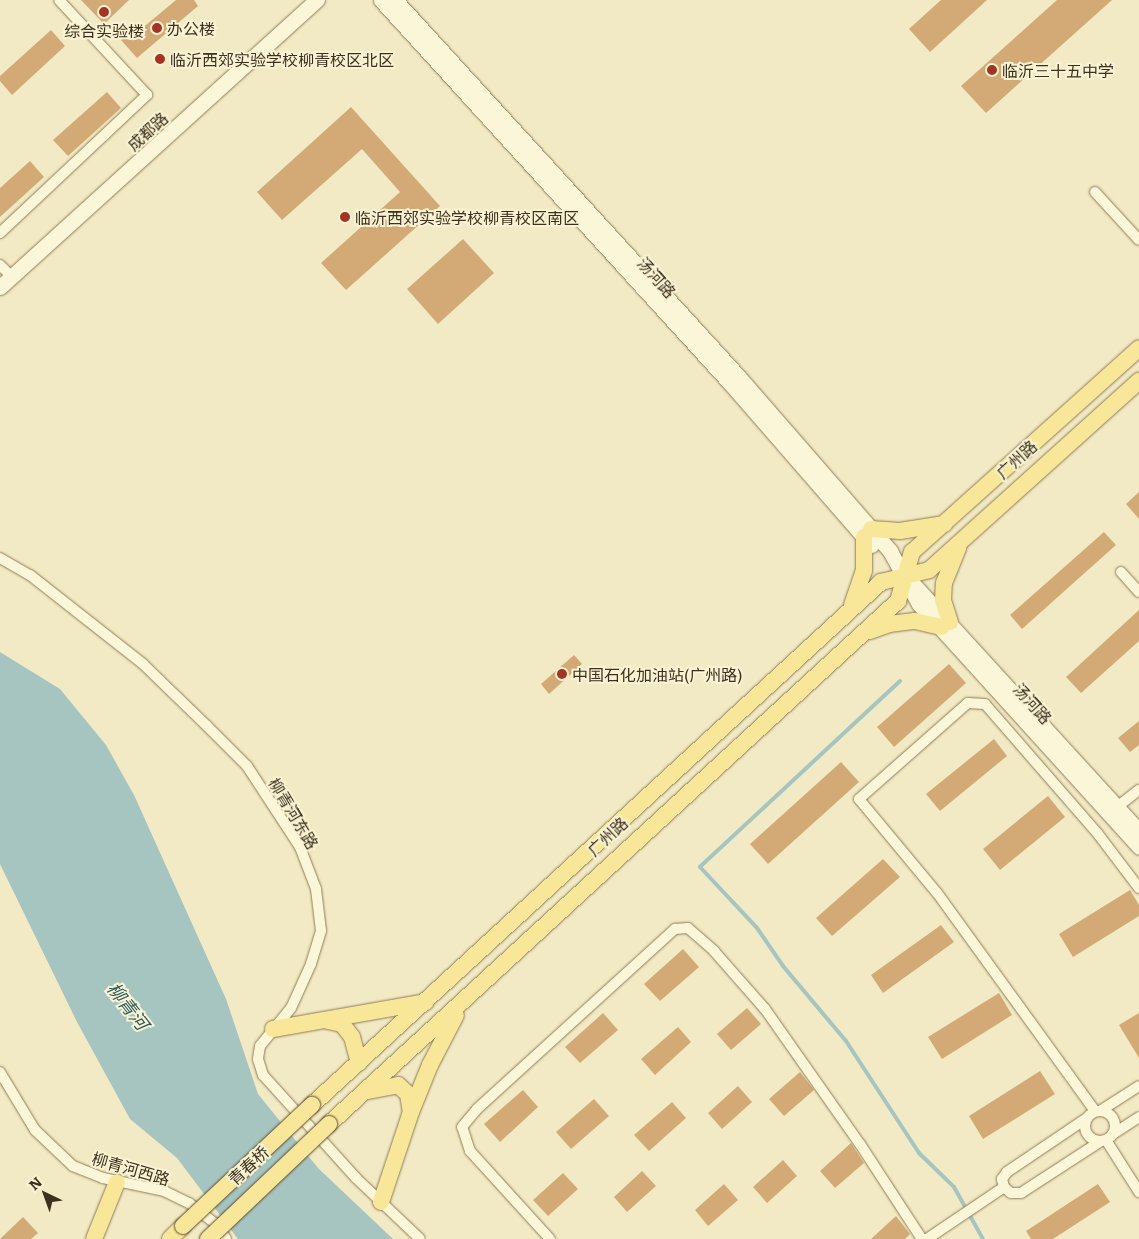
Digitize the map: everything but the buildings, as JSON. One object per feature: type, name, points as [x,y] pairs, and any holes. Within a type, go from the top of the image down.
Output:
[{"type":"main road","name":"广州路","points":[[329,1124],[462,1004],[898,601],[907,578],[912,552],[1139,348]]},
{"type":"main road","name":"广州路","points":[[312,1105],[881,582],[907,578],[929,570],[1139,382]]},
{"type":"main road","points":[[848,613],[864,571],[867,533],[900,531],[944,524]]},
{"type":"main road","points":[[861,635],[889,624],[915,621],[946,625],[944,583],[960,542]]},
{"type":"main road","points":[[273,1029],[328,1021],[426,1002]]},
{"type":"main road","points":[[381,1202],[411,1112],[430,1065],[462,1004]]},
{"type":"main road","points":[[328,1021],[342,1024],[352,1036],[358,1063]]},
{"type":"main road","points":[[364,1093],[384,1086],[398,1085],[408,1094],[411,1112]]},
{"type":"main road","name":"青春桥","points":[[170,1239],[312,1105]]},
{"type":"main road","name":"青春桥","points":[[208,1239],[329,1124]]},
{"type":"main road","points":[[94,1239],[117,1182]]},
{"type":"street","points":[[0,233],[147,95],[59,0]]},
{"type":"street","name":"成都路","points":[[0,287],[4,272],[303,0]]},
{"type":"street","name":"成都路","points":[[4,272],[317,0]]},
{"type":"street","name":"汤河路","points":[[381,0],[867,533],[907,578],[919,604],[946,625],[1139,831]]},
{"type":"street","name":"汤河路","points":[[395,0],[738,376],[867,533]]},
{"type":"street","points":[[1095,192],[1139,240]]},
{"type":"street","name":"柳青河东路","points":[[0,558],[30,575],[143,664],[208,726],[247,766],[300,846],[316,889],[321,931],[311,964],[291,1008],[260,1046],[258,1060],[263,1075],[381,1202],[420,1239]]},
{"type":"street","points":[[1121,572],[1139,592]]},
{"type":"street","name":"汤河路","points":[[946,625],[1139,847]]},
{"type":"street","points":[[1139,888],[1098,834],[985,704],[968,703],[859,799],[937,893],[1098,1111],[1113,1119],[1107,1138],[1139,1192]]},
{"type":"street","points":[[1117,807],[1139,790]]},
{"type":"street","points":[[550,1239],[470,1151],[462,1127],[477,1109],[675,930],[688,928],[714,951],[765,1009],[860,1144],[922,1239]]},
{"type":"street","name":"柳青河西路","points":[[0,1072],[30,1122],[52,1149],[73,1166],[117,1182],[164,1191],[189,1203],[215,1223],[226,1239]]},
{"type":"street","points":[[1139,1086],[1087,1118],[1007,1172],[1002,1179],[1004,1187],[1011,1192],[1021,1193],[1139,1117]]},
{"type":"street","points":[[1087,1118],[1085,1131],[1094,1140],[1107,1138]]},
{"type":"street","points":[[927,1239],[1004,1187]]},
{"type":"water","name":"柳青河","points":[[0,652],[60,689],[106,745],[134,795],[226,999],[258,1094],[318,1168],[393,1239],[238,1239],[177,1158],[130,1119],[77,1022],[0,864]]},
{"type":"waterway","points":[[900,681],[700,867],[757,928],[783,966],[846,1041],[919,1153],[954,1187],[983,1239]]},
{"type":"place","name":"综合实验楼","points":[[104,12]]},
{"type":"place","name":"办公楼","points":[[157,28]]},
{"type":"place","name":"临沂西郊实验学校柳青校区北区","points":[[160,59]]},
{"type":"place","name":"临沂三十五中学","points":[[992,70]]},
{"type":"place","name":"临沂西郊实验学校柳青校区南区","points":[[345,217]]},
{"type":"place","name":"中国石化加油站(广州路)","points":[[562,674]]}]
